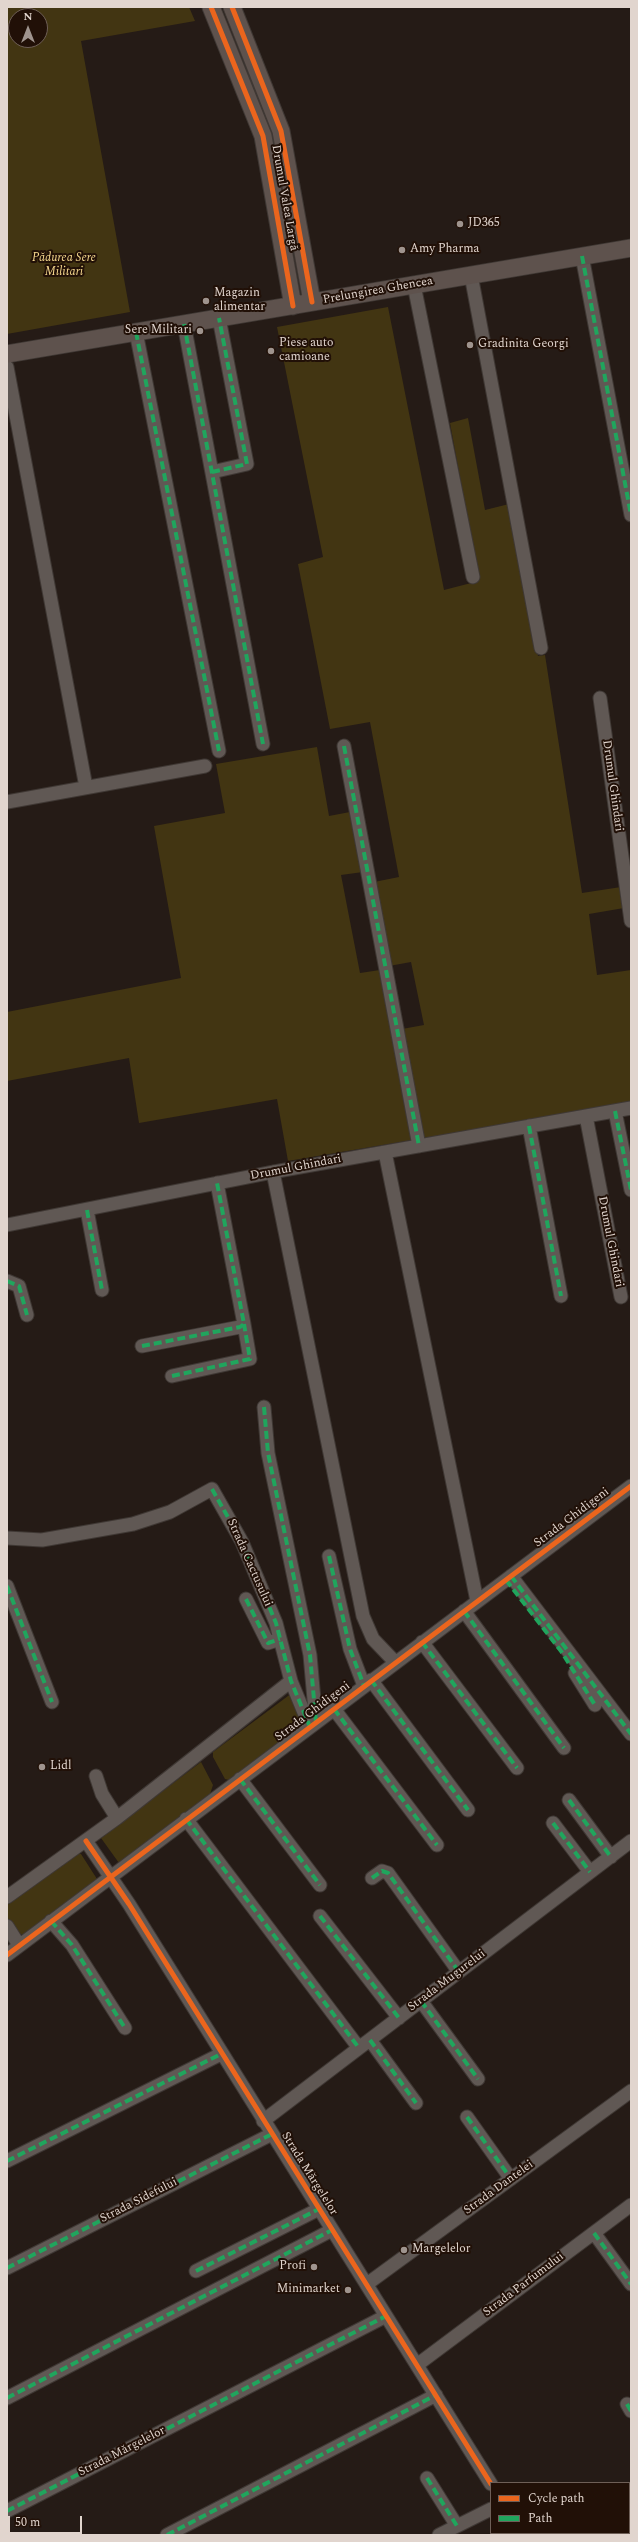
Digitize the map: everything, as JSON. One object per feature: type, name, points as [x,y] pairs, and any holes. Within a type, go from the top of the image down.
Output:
[{"type":"main road","name":"Drumul Valea Largă","points":[[211,7],[263,136],[293,306]]},
{"type":"main road","name":"Drumul Valea Largă","points":[[232,7],[281,130],[312,302]]},
{"type":"main road","name":"Prelungirea Ghencea","points":[[7,354],[631,248]]},
{"type":"street","points":[[582,256],[631,515]]},
{"type":"street","points":[[471,275],[541,648]]},
{"type":"street","points":[[414,285],[473,576]]},
{"type":"street","points":[[212,472],[247,464],[220,318]]},
{"type":"street","points":[[184,324],[263,744]]},
{"type":"street","points":[[136,332],[220,751]]},
{"type":"street","points":[[7,367],[86,787]]},
{"type":"street","name":"Drumul Ghindari","points":[[600,698],[631,921]]},
{"type":"street","points":[[344,746],[419,1146]]},
{"type":"street","points":[[8,798],[86,787],[205,766]]},
{"type":"street","name":"Drumul Ghindari","points":[[7,1223],[87,1210],[273,1172],[631,1108]]},
{"type":"street","points":[[615,1111],[631,1190]]},
{"type":"street","name":"Drumul Ghindari","points":[[586,1116],[621,1297]]},
{"type":"street","points":[[529,1126],[561,1296]]},
{"type":"street","points":[[385,1152],[477,1601]]},
{"type":"street","points":[[273,1172],[363,1616],[373,1639],[395,1662]]},
{"type":"street","points":[[172,1376],[250,1359],[217,1183]]},
{"type":"street","points":[[87,1210],[102,1290]]},
{"type":"street","points":[[7,1281],[19,1286],[27,1315]]},
{"type":"street","points":[[142,1346],[240,1327],[244,1324]]},
{"type":"street","points":[[264,1407],[270,1461],[310,1655],[313,1724]]},
{"type":"street","name":"Strada Cactusului","points":[[7,1538],[42,1540],[133,1524],[170,1512],[212,1489],[242,1542],[276,1623],[291,1681],[313,1724]]},
{"type":"street","name":"Strada Ghidigeni","points":[[7,1955],[395,1662],[629,1492]]},
{"type":"street","points":[[329,1556],[350,1649],[368,1683],[468,1810]]},
{"type":"street","points":[[509,1578],[561,1651],[595,1705]]},
{"type":"street","points":[[509,1578],[631,1734]]},
{"type":"street","points":[[7,1586],[52,1702]]},
{"type":"street","name":"Strada Cactusului","points":[[246,1599],[268,1643],[280,1639]]},
{"type":"street","points":[[464,1611],[564,1748]]},
{"type":"street","points":[[422,1642],[517,1768]]},
{"type":"street","points":[[7,1897],[117,1818],[291,1681]]},
{"type":"street","points":[[334,1709],[437,1845]]},
{"type":"street","points":[[96,1776],[102,1794],[117,1818]]},
{"type":"street","points":[[240,1779],[320,1884]]},
{"type":"street","points":[[569,1800],[611,1857]]},
{"type":"street","points":[[186,1819],[359,2048]]},
{"type":"street","points":[[553,1823],[590,1872]]},
{"type":"street","name":"Strada Mărgelelor","points":[[86,1841],[111,1875],[221,2054],[367,2284],[490,2482]]},
{"type":"street","name":"Strada Mugurelui","points":[[263,2121],[631,1841]]},
{"type":"street","points":[[372,1878],[382,1871],[388,1873],[459,1972]]},
{"type":"street","points":[[320,1916],[399,2018]]},
{"type":"street","points":[[51,1921],[72,1945],[125,2028]]},
{"type":"street","points":[[7,1926],[19,1945]]},
{"type":"street","points":[[422,2001],[478,2079]]},
{"type":"street","points":[[370,2040],[416,2102]]},
{"type":"street","points":[[7,2161],[221,2054]]},
{"type":"street","name":"Strada Dantelei","points":[[367,2284],[631,2091]]},
{"type":"street","points":[[467,2117],[511,2179]]},
{"type":"street","name":"Strada Sidefului","points":[[7,2268],[272,2134]]},
{"type":"street","name":"Strada Parfumului","points":[[417,2365],[631,2205]]},
{"type":"street","points":[[196,2271],[319,2209]]},
{"type":"street","name":"Strada Mărgelelor","points":[[7,2398],[332,2230]]},
{"type":"street","points":[[594,2233],[631,2284]]},
{"type":"street","name":"Strada Mărgelelor","points":[[7,2512],[386,2316]]},
{"type":"street","points":[[167,2535],[436,2395]]},
{"type":"street","points":[[427,2478],[457,2526]]},
{"type":"street","points":[[439,2535],[490,2510]]},
{"type":"green space","name":"Pădurea Sere Militari","points":[[7,7],[189,7],[195,21],[81,41],[130,312],[7,334]]},
{"type":"green space","points":[[388,307],[444,590],[479,581],[450,423],[468,418],[485,510],[509,504],[538,656],[545,655],[582,893],[621,887],[624,908],[589,914],[597,975],[631,970],[631,1103],[288,1161],[277,1099],[139,1123],[129,1058],[7,1081],[7,1012],[181,978],[154,826],[225,813],[216,764],[317,747],[329,816],[350,812],[363,872],[341,875],[360,973],[380,970],[391,1031],[424,1025],[411,962],[389,966],[374,882],[399,877],[370,722],[330,729],[298,564],[323,557],[277,327]]},
{"type":"green space","points":[[292,1693],[302,1724],[299,1728],[229,1780],[225,1779],[213,1757],[213,1752]]},
{"type":"green space","points":[[201,1762],[213,1785],[210,1794],[119,1863],[101,1838]]},
{"type":"green space","points":[[77,1854],[81,1854],[97,1879],[23,1935],[18,1933],[7,1917],[7,1905]]},
{"type":"marked path","points":[[582,256],[631,515]]},
{"type":"marked path","points":[[212,472],[247,464],[219,318]]},
{"type":"marked path","points":[[184,324],[263,744]]},
{"type":"marked path","points":[[136,332],[219,751]]},
{"type":"marked path","points":[[344,746],[419,1146]]},
{"type":"marked path","points":[[615,1111],[631,1190]]},
{"type":"marked path","points":[[529,1126],[561,1296]]},
{"type":"marked path","points":[[142,1346],[240,1327],[244,1324],[217,1183]]},
{"type":"marked path","points":[[87,1210],[102,1290]]},
{"type":"marked path","points":[[7,1281],[19,1286],[27,1315]]},
{"type":"marked path","points":[[172,1376],[250,1359],[244,1324]]},
{"type":"marked path","points":[[264,1407],[268,1453],[310,1655],[316,1722]]},
{"type":"marked path","points":[[212,1489],[242,1542],[276,1623],[291,1681],[310,1727]]},
{"type":"marked path","points":[[329,1556],[350,1649],[364,1686]]},
{"type":"marked path","points":[[511,1576],[631,1734]]},
{"type":"marked path","points":[[506,1580],[561,1651],[595,1705]]},
{"type":"marked path","points":[[7,1586],[52,1702]]},
{"type":"marked path","points":[[246,1599],[268,1643],[280,1639]]},
{"type":"marked path","points":[[464,1611],[564,1748]]},
{"type":"marked path","points":[[422,1642],[517,1768]]},
{"type":"marked path","points":[[371,1680],[468,1810]]},
{"type":"marked path","points":[[334,1709],[437,1845]]},
{"type":"marked path","points":[[240,1779],[320,1885]]},
{"type":"marked path","points":[[569,1800],[611,1857]]},
{"type":"marked path","points":[[186,1819],[359,2048]]},
{"type":"marked path","points":[[553,1823],[590,1872]]},
{"type":"marked path","points":[[372,1878],[382,1871],[388,1873],[459,1972]]},
{"type":"marked path","points":[[320,1916],[399,2018]]},
{"type":"marked path","points":[[51,1921],[72,1945],[125,2028]]},
{"type":"marked path","points":[[421,2001],[478,2079]]},
{"type":"marked path","points":[[370,2040],[416,2103]]},
{"type":"marked path","points":[[7,2161],[221,2054]]},
{"type":"marked path","points":[[467,2117],[511,2179]]},
{"type":"marked path","points":[[7,2268],[272,2134]]},
{"type":"marked path","points":[[196,2271],[319,2209]]},
{"type":"marked path","points":[[7,2398],[332,2230]]},
{"type":"marked path","points":[[594,2233],[631,2284]]},
{"type":"marked path","points":[[7,2511],[386,2316]]},
{"type":"marked path","points":[[167,2535],[436,2395]]},
{"type":"marked path","points":[[627,2404],[631,2411]]},
{"type":"marked path","points":[[427,2478],[457,2526]]},
{"type":"cycle path","points":[[211,7],[263,136],[293,306]]},
{"type":"cycle path","points":[[232,7],[281,131],[312,302]]},
{"type":"cycle path","points":[[7,1955],[631,1486]]},
{"type":"cycle path","points":[[86,1841],[129,1904],[490,2482]]},
{"type":"place","name":"JD365","points":[[460,224]]},
{"type":"place","name":"Amy Pharma","points":[[402,250]]},
{"type":"place","name":"Magazin alimentar","points":[[206,301]]},
{"type":"place","name":"Sere Militari","points":[[200,331]]},
{"type":"place","name":"Gradinita Georgi","points":[[470,345]]},
{"type":"place","name":"Piese auto camioane","points":[[271,351]]},
{"type":"place","name":"Lidl","points":[[42,1767]]},
{"type":"place","name":"Margelelor","points":[[404,2250]]},
{"type":"place","name":"Profi","points":[[314,2267]]},
{"type":"place","name":"Minimarket","points":[[348,2290]]}]
